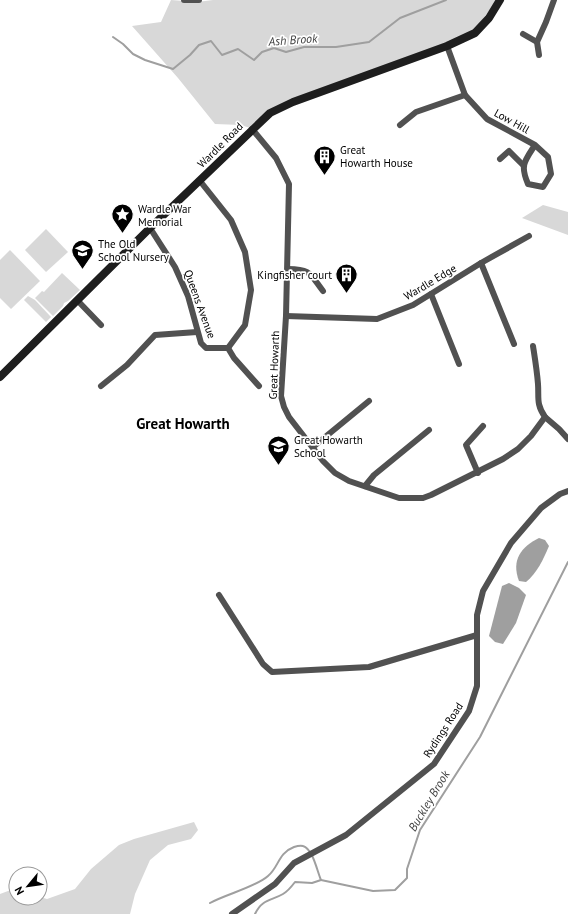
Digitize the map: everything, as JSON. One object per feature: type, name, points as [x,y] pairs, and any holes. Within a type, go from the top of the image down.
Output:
[{"type":"street","points":[[184,0],[199,0]]},
{"type":"street","name":"Wardle Road","points":[[0,377],[150,228],[270,113],[282,107],[447,46],[475,33],[489,18],[500,0]]},
{"type":"street","points":[[540,55],[537,42],[554,0]]},
{"type":"street","points":[[523,34],[537,42]]},
{"type":"street","name":"Low Hill","points":[[447,46],[465,95],[487,119],[535,145],[548,157],[551,174],[543,187],[528,184],[523,172],[526,159],[535,145]]},
{"type":"street","points":[[400,125],[416,112],[465,95]]},
{"type":"street","name":"Great Howarth","points":[[252,129],[276,158],[289,184],[288,269],[281,396],[284,408],[289,417],[323,461],[335,473],[349,481],[399,498],[423,498],[503,459],[531,436],[545,417]]},
{"type":"street","points":[[500,159],[510,151],[524,166]]},
{"type":"street","points":[[200,181],[231,220],[245,252],[251,290],[244,324],[228,348],[234,358],[259,386]]},
{"type":"street","name":"Queens Avenue","points":[[150,228],[175,267],[188,296],[201,343],[206,348],[228,348]]},
{"type":"street","name":"Wardle Edge","points":[[286,316],[377,319],[413,305],[481,263],[529,236]]},
{"type":"street","points":[[481,263],[514,344]]},
{"type":"street","points":[[288,269],[308,271],[323,291]]},
{"type":"street","points":[[431,294],[459,364]]},
{"type":"street","points":[[77,300],[101,325]]},
{"type":"street","points":[[101,386],[127,365],[155,335],[197,332]]},
{"type":"street","points":[[533,346],[538,386],[537,401],[540,411],[568,440]]},
{"type":"street","points":[[313,447],[369,401]]},
{"type":"street","points":[[478,472],[466,446],[483,426]]},
{"type":"street","points":[[366,486],[374,475],[429,430]]},
{"type":"street","name":"Rydings Road","points":[[232,914],[275,884],[294,863],[346,835],[434,764],[469,711],[478,686],[477,615],[483,591],[511,543],[541,508],[560,494],[568,491]]},
{"type":"street","points":[[219,595],[263,664],[272,672],[369,667],[477,635]]},
{"type":"shaded area","points":[[171,0],[197,2],[213,0],[497,0],[474,31],[446,45],[292,99],[250,128],[241,125],[215,124],[178,78],[132,26],[161,22]]},
{"type":"shaded area","points":[[543,205],[568,212],[568,235],[522,218]]},
{"type":"shaded area","points":[[46,229],[68,252],[46,272],[25,250]]},
{"type":"shaded area","points":[[10,250],[40,281],[11,309],[0,298],[0,260]]},
{"type":"shaded area","points":[[62,273],[80,290],[64,303],[53,316],[35,298],[42,291],[44,292]]},
{"type":"shaded area","points":[[28,296],[35,300],[51,317],[46,322],[24,300]]},
{"type":"shaded area","points":[[539,538],[545,540],[549,546],[537,570],[526,582],[519,581],[516,567],[519,555],[527,546]]},
{"type":"shaded area","points":[[509,583],[519,588],[526,595],[516,623],[503,644],[495,642],[489,636],[502,586]]},
{"type":"shaded area","points":[[194,822],[198,830],[191,839],[168,845],[150,860],[135,894],[130,914],[0,914],[0,894],[8,891],[8,906],[48,906],[48,899],[75,889],[91,869],[119,845],[134,839]]},
{"type":"waterway","name":"Ash Brook","points":[[113,37],[133,54],[145,60],[173,69],[190,55],[199,45],[211,41],[222,55],[238,49],[254,60],[262,52],[274,48],[286,52],[304,47],[336,47],[369,42],[400,18],[446,0]]},
{"type":"waterway","name":"Buckley Brook","points":[[210,903],[263,880],[272,872],[285,853],[294,847],[300,846],[303,846],[309,851],[321,880],[373,891],[395,890],[407,878],[407,869],[420,830],[480,737],[568,562]]},
{"type":"waterway","points":[[255,914],[264,903],[285,893],[295,882],[312,883],[321,880]]},
{"type":"place","name":"Great Howarth House","points":[[325,176]]},
{"type":"place","name":"Wardle War Memorial","points":[[123,234]]},
{"type":"place","name":"The Old School Nursery","points":[[82,270]]},
{"type":"place","name":"Kingfisher court","points":[[347,294]]},
{"type":"place","name":"Great Howarth School","points":[[279,466]]},
{"type":"district","name":"Great Howarth","points":[[183,424]]}]
